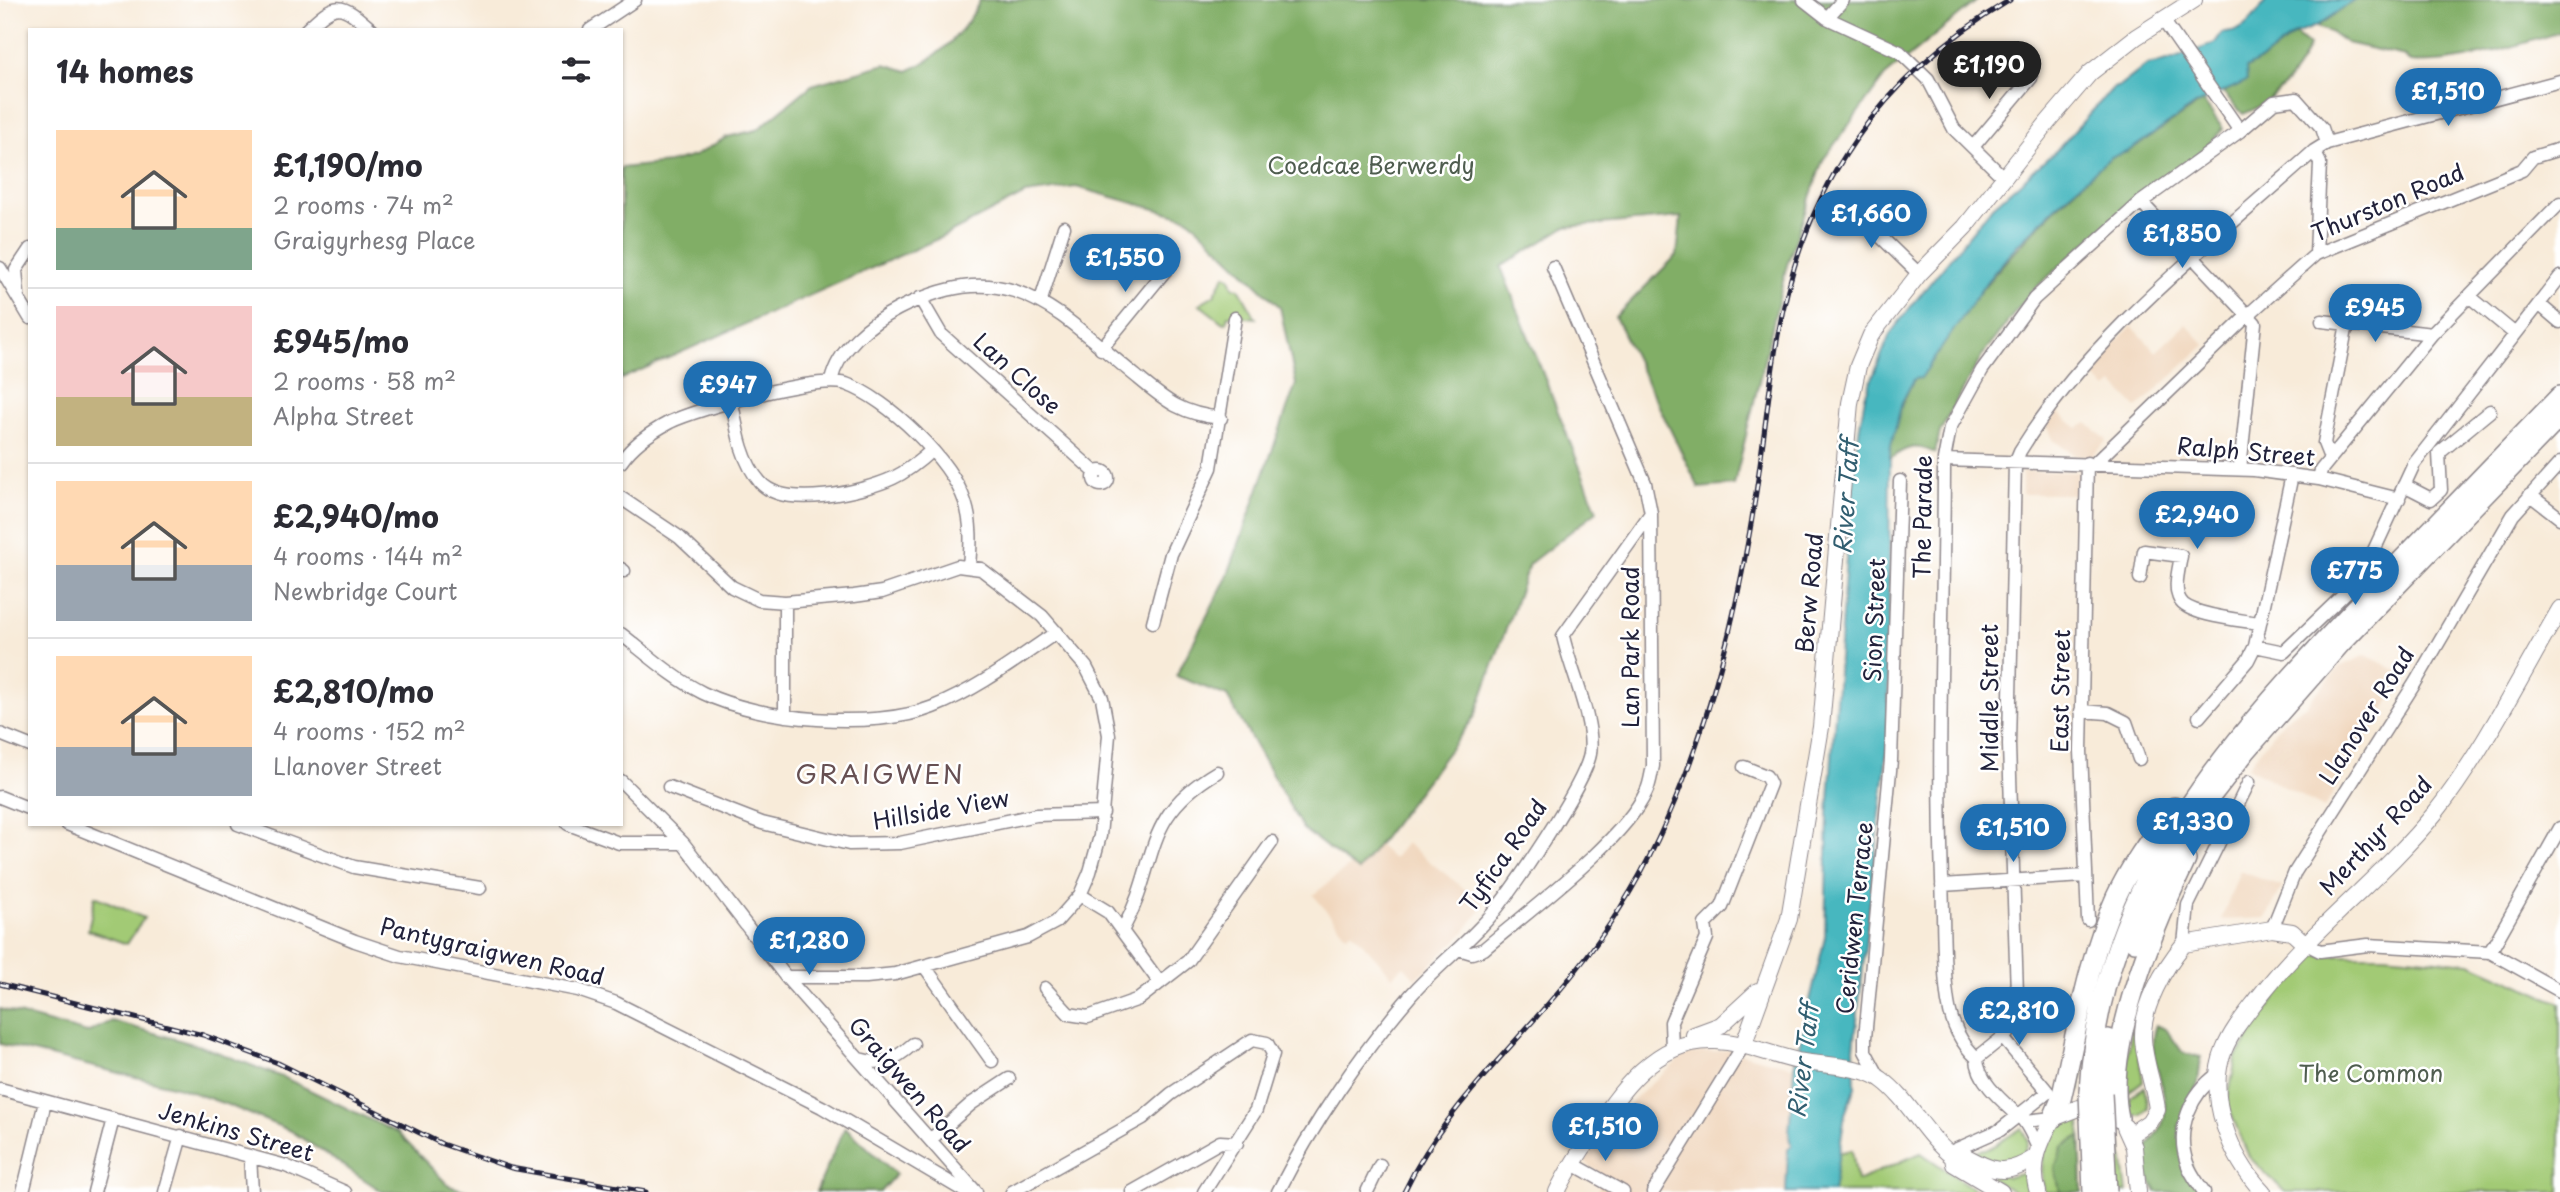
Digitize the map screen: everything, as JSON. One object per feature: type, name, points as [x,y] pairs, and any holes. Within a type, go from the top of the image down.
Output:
[{"type":"highway","points":[[2092,1192],[2103,998],[2146,878],[2188,806],[2230,747],[2323,643],[2560,396]]},
{"type":"highway","points":[[2107,1192],[2096,1093],[2110,1026],[2130,952],[2153,897],[2201,809],[2277,713],[2341,643],[2560,417]]},
{"type":"highway","points":[[2053,1118],[2061,1099],[2090,971],[2116,897],[2143,849],[2203,766],[2230,747]]},
{"type":"highway","points":[[2119,1118],[2116,1095],[2125,1024],[2138,979],[2195,842],[2201,809]]},
{"type":"main road","name":"Berw Road","points":[[1743,1046],[1760,989],[1789,919],[1821,727],[1850,403],[1858,366],[1871,335],[1919,274],[1965,227],[2090,73],[2166,24],[2194,0]]},
{"type":"main road","name":"Merthyr Road","points":[[2218,1074],[2223,1051],[2234,1030],[2304,943],[2410,840],[2446,799],[2560,609]]},
{"type":"main road","points":[[2131,1134],[2149,1122],[2157,1109],[2144,1050],[2144,1023],[2149,1003],[2184,944],[2272,929],[2292,932],[2304,943]]},
{"type":"main road","name":"Berw Road","points":[[1557,1192],[1622,1089],[1632,1078],[1685,1038],[1721,1025],[1760,989]]},
{"type":"main road","points":[[1672,1049],[1704,1041],[1743,1046],[1795,1060],[1875,1075],[1895,1090],[1913,1117],[1950,1155],[1954,1164],[2001,1192]]},
{"type":"main road","points":[[2218,1074],[2222,1112],[2233,1152],[2263,1192]]},
{"type":"main road","points":[[2038,1192],[2035,1177],[2037,1152],[2053,1118],[2090,1107],[2101,1107],[2119,1118],[2131,1134],[2138,1192]]},
{"type":"main road","points":[[1950,1155],[1961,1154],[1988,1168],[2005,1171],[2037,1152]]},
{"type":"street","points":[[593,28],[635,0]]},
{"type":"street","points":[[1804,0],[1827,18],[1900,52],[1928,79],[1954,129],[2004,178]]},
{"type":"street","points":[[1827,18],[1843,0]]},
{"type":"street","points":[[308,28],[326,9],[335,6],[349,10],[370,28]]},
{"type":"street","points":[[2166,24],[2240,131]]},
{"type":"street","points":[[1973,147],[2032,78]]},
{"type":"street","points":[[2015,463],[2041,418],[2072,376],[2127,318],[2314,151],[2327,143],[2560,81]]},
{"type":"street","name":"The Parade","points":[[2037,1152],[2022,1119],[2006,1107],[1984,1078],[1977,1058],[1961,1038],[1948,1003],[1938,758],[1944,460],[1950,428],[1982,370],[2022,313],[2141,202],[2240,131],[2274,102],[2296,99],[2313,116],[2327,143]]},
{"type":"street","name":"Thurston Road","points":[[2091,463],[2316,254],[2522,170],[2533,157],[2560,149]]},
{"type":"street","points":[[2314,151],[2320,163],[2316,254]]},
{"type":"street","points":[[2141,202],[2255,323],[2240,469]]},
{"type":"street","points":[[1846,203],[1919,274]]},
{"type":"street","points":[[2319,479],[2321,470],[2330,458],[2432,334],[2560,203]]},
{"type":"street","points":[[1041,300],[1064,227]]},
{"type":"street","points":[[1,270],[12,273],[28,252]]},
{"type":"street","points":[[1101,349],[1174,261]]},
{"type":"street","name":"Lan Park Road","points":[[1459,949],[1472,953],[1484,949],[1596,853],[1632,814],[1647,792],[1653,766],[1651,513],[1645,483],[1553,267]]},
{"type":"street","points":[[1,270],[28,314]]},
{"type":"street","points":[[16,270],[18,296]]},
{"type":"street","points":[[2260,647],[2284,652],[2355,584],[2414,464],[2560,277]]},
{"type":"street","points":[[831,381],[839,362],[858,337],[894,311],[938,290],[981,285],[1015,290],[1041,300],[1168,403],[1203,416],[1221,418]]},
{"type":"street","points":[[2469,296],[2515,334]]},
{"type":"street","name":"Lan Close","points":[[920,298],[942,334],[1096,473]]},
{"type":"street","points":[[2540,305],[2560,322]]},
{"type":"street","points":[[1153,622],[1171,554],[1207,478],[1221,418],[1235,318]]},
{"type":"street","points":[[2322,320],[2432,334]]},
{"type":"street","points":[[2330,458],[2323,443],[2347,324]]},
{"type":"street","points":[[623,460],[636,444],[669,423],[732,402],[831,381],[861,391],[932,450],[958,485],[966,503],[970,522],[969,566]]},
{"type":"street","points":[[732,402],[746,461],[762,485],[783,496],[807,497],[874,485],[911,468],[932,450]]},
{"type":"street","points":[[2404,485],[2431,499],[2441,490],[2439,453],[2490,411]]},
{"type":"street","name":"Ralph Street","points":[[1944,460],[2240,469],[2319,479],[2399,499]]},
{"type":"street","name":"Middle Street","points":[[2015,463],[2009,742],[2017,1021]]},
{"type":"street","name":"East Street","points":[[2088,920],[2081,711],[2091,463]]},
{"type":"street","name":"Llanover Road","points":[[2272,929],[2295,872],[2415,683],[2513,514],[2560,463]]},
{"type":"street","points":[[2199,717],[2260,647],[2258,623],[2292,475]]},
{"type":"street","name":"Sion Street","points":[[1891,760],[1900,481]]},
{"type":"street","points":[[2530,495],[2560,518]]},
{"type":"street","points":[[623,499],[679,537],[741,594],[759,600],[785,602],[881,592],[944,569],[969,566],[981,569],[1020,597],[1057,632],[1086,667],[1102,698],[1109,735],[1103,813],[1095,857],[1082,890],[1056,922],[1042,931],[925,967],[866,978],[786,977]]},
{"type":"street","name":"Tyfica Road","points":[[1278,1192],[1319,1121],[1387,1026],[1413,993],[1489,918],[1579,782],[1589,756],[1590,739],[1563,636],[1651,513]]},
{"type":"street","points":[[2140,578],[2144,551],[2182,549],[2177,586],[2180,600],[2189,609],[2258,623]]},
{"type":"street","points":[[785,602],[785,716]]},
{"type":"street","points":[[623,636],[669,672],[706,694],[733,704],[785,716],[851,719],[907,714],[931,708],[977,685],[1057,632]]},
{"type":"street","points":[[2081,711],[2108,713],[2126,722],[2139,759]]},
{"type":"street","points":[[0,734],[28,745]]},
{"type":"street","name":"Ceridwen Terrace","points":[[1875,1075],[1865,1051],[1865,1038],[1891,760]]},
{"type":"street","points":[[1672,1049],[1671,1021],[1707,938],[1705,924],[1722,906],[1770,784],[1766,776],[1744,767]]},
{"type":"street","points":[[1123,929],[1135,907],[1158,827],[1176,803],[1198,783],[1217,772]]},
{"type":"street","points":[[2184,944],[2188,905],[2249,782]]},
{"type":"street","name":"Graigwen Road","points":[[623,783],[683,844],[786,977],[976,1192]]},
{"type":"street","name":"Hillside View","points":[[669,787],[762,823],[849,844],[900,843],[1036,815],[1103,813]]},
{"type":"street","points":[[0,797],[28,808]]},
{"type":"street","name":"Pantygraigwen Road","points":[[72,826],[268,908],[377,948],[465,970],[578,990],[616,1003],[822,1107],[966,1192]]},
{"type":"street","points":[[243,826],[354,867],[480,888]]},
{"type":"street","points":[[573,826],[619,843],[683,844]]},
{"type":"street","points":[[2490,952],[2560,828]]},
{"type":"street","points":[[1045,988],[1069,1014],[1088,1017],[1139,999],[1188,961],[1272,842]]},
{"type":"street","points":[[1942,884],[2085,876]]},
{"type":"street","points":[[1082,890],[1123,929],[1160,983]]},
{"type":"street","points":[[2304,943],[2320,951],[2368,945],[2490,952],[2560,991]]},
{"type":"street","points":[[925,967],[992,1061]]},
{"type":"street","points":[[1977,1058],[2003,1038],[2017,1021],[2055,1006]]},
{"type":"street","points":[[1950,1155],[2022,1119],[2048,1092],[2003,1038]]},
{"type":"street","points":[[1012,1192],[1143,1118],[1171,1094],[1252,1040],[1267,1044],[1273,1055],[1256,1110],[1204,1192]]},
{"type":"street","points":[[859,1059],[880,1063],[889,1061],[913,1044]]},
{"type":"street","points":[[1653,1192],[1721,1086],[1743,1046]]},
{"type":"street","points":[[2204,1192],[2186,1162],[2183,1126],[2201,1086],[2218,1074]]},
{"type":"street","points":[[930,1140],[971,1104],[1009,1080]]},
{"type":"street","name":"Jenkins Street","points":[[0,1089],[181,1136],[298,1170],[345,1192]]},
{"type":"street","points":[[23,1192],[45,1102]]},
{"type":"street","points":[[2022,1119],[2053,1118]]},
{"type":"street","points":[[94,1192],[113,1119]]},
{"type":"street","points":[[165,1192],[181,1136]]},
{"type":"street","points":[[1132,1192],[1220,1142],[1237,1143]]},
{"type":"street","points":[[250,1156],[252,1192]]},
{"type":"street","points":[[1573,1164],[1623,1192]]},
{"type":"street","points":[[1367,1192],[1380,1165]]},
{"type":"shaded area","points":[[2186,324],[2205,345],[2137,408],[2114,384],[2107,389],[2087,370],[2132,326],[2156,352]]},
{"type":"shaded area","points":[[2053,409],[2078,428],[2087,423],[2107,440],[2092,456],[2074,455],[2053,440],[2047,424],[2054,417]]},
{"type":"shaded area","points":[[2022,471],[2078,472],[2077,494],[2022,494]]},
{"type":"shaded area","points":[[2366,655],[2405,675],[2324,808],[2247,767],[2284,720],[2306,705],[2339,667]]},
{"type":"shaded area","points":[[1406,843],[1485,905],[1462,935],[1416,979],[1404,966],[1392,976],[1352,931],[1347,935],[1313,895],[1377,844],[1393,859]]},
{"type":"shaded area","points":[[2240,871],[2282,887],[2266,918],[2221,920]]},
{"type":"shaded area","points":[[1727,1050],[1794,1067],[1789,1133],[1792,1145],[1788,1149],[1786,1192],[1598,1192],[1602,1175],[1585,1162],[1637,1096],[1686,1054]]},
{"type":"green space","name":"Coedcae Berwerdy","points":[[980,0],[1978,0],[1885,76],[1823,160],[1787,265],[1734,485],[1699,488],[1615,317],[1677,255],[1681,217],[1565,227],[1501,267],[1597,511],[1529,564],[1475,716],[1358,871],[1303,829],[1227,696],[1176,676],[1227,577],[1296,384],[1280,307],[1188,218],[1076,187],[1025,194],[942,237],[623,378],[623,168],[669,163],[694,156],[727,137],[757,130],[812,85],[885,64],[908,71],[941,51],[959,33]]},
{"type":"green space","points":[[2355,0],[2560,0],[2560,32],[2467,58],[2410,62],[2405,56],[2346,43],[2332,33],[2316,27]]},
{"type":"green space","points":[[2295,34],[2309,46],[2298,68],[2274,96],[2243,114],[2223,92],[2246,81],[2246,68],[2263,59]]},
{"type":"green space","points":[[2203,101],[2223,129],[2199,155],[2137,198],[2031,292],[1986,350],[1940,432],[1935,453],[1922,448],[1912,448],[1890,459],[1890,448],[1900,408],[1914,379],[1921,377],[1962,316],[2007,259],[2111,156],[2127,152]]},
{"type":"green space","points":[[1225,275],[1230,277],[1233,287],[1239,288],[1256,318],[1228,315],[1226,323],[1199,304],[1214,295]]},
{"type":"green space","points":[[2156,840],[2128,901],[2106,962],[2090,1026],[2080,1092],[2076,1082],[2083,1022],[2120,902]]},
{"type":"green space","points":[[95,896],[144,918],[127,944],[88,930]]},
{"type":"green space","name":"The Common","points":[[2312,955],[2385,955],[2470,963],[2560,1003],[2560,1192],[2285,1192],[2249,1157],[2227,1104],[2236,1058],[2294,969]]},
{"type":"green space","points":[[2135,1007],[2140,1007],[2135,1032],[2143,1081],[2121,1098]]},
{"type":"green space","points":[[0,1009],[87,1033],[112,1021],[204,1047],[287,1079],[398,1133],[449,1186],[472,1192],[383,1192],[291,1131],[228,1105],[180,1088],[0,1044]]},
{"type":"green space","points":[[2156,1025],[2166,1029],[2183,1053],[2201,1057],[2198,1083],[2179,1126],[2199,1192],[2157,1192],[2144,1162],[2148,1145],[2163,1122],[2165,1109],[2154,1056],[2153,1035]]},
{"type":"green space","points":[[2144,1086],[2148,1108],[2141,1115],[2131,1115],[2123,1103]]},
{"type":"green space","points":[[2080,1116],[2082,1192],[2044,1192],[2042,1168],[2047,1146],[2059,1129]]},
{"type":"green space","points":[[2110,1123],[2121,1145],[2127,1192],[2115,1192]]},
{"type":"green space","points":[[845,1127],[896,1174],[880,1192],[816,1192]]},
{"type":"green space","points":[[2022,1128],[2028,1140],[2020,1158],[1996,1162],[1970,1152],[1990,1148]]},
{"type":"green space","points":[[2080,1136],[2082,1192],[2060,1192],[2055,1168],[2062,1147]]},
{"type":"green space","points":[[1852,1150],[1857,1181],[1921,1153],[1978,1192],[1833,1192],[1837,1153]]},
{"type":"green space","points":[[1958,1159],[2008,1177],[2026,1173],[2030,1192],[2016,1192]]},
{"type":"water","name":"River Taff","points":[[2267,0],[2355,0],[2316,26],[2295,34],[2263,59],[2246,68],[2247,81],[2197,104],[2127,152],[2111,157],[2070,193],[2017,245],[1987,281],[1921,378],[1914,379],[1902,402],[1890,450],[1888,742],[1854,1048],[1855,1087],[1845,1114],[1833,1192],[1786,1192],[1788,1149],[1792,1145],[1789,1133],[1794,1067],[1825,937],[1828,814],[1852,473],[1865,396],[1890,334],[1992,207],[2059,148],[2113,88],[2120,86],[2147,65],[2167,61],[2214,44],[2222,33],[2236,31],[2248,23]]},
{"type":"railway","points":[[1404,1192],[1439,1132],[1482,1078],[1573,974],[1620,909],[1674,803],[1702,730],[1733,618],[1753,515],[1778,335],[1790,281],[1807,231],[1829,184],[1855,140],[1886,101],[1923,64],[1964,30],[2010,0]]},
{"type":"railway","points":[[0,984],[203,1035],[278,1063],[442,1144],[511,1168],[646,1192]]},
{"type":"district","name":"GRAIGWEN","points":[[880,775]]}]
